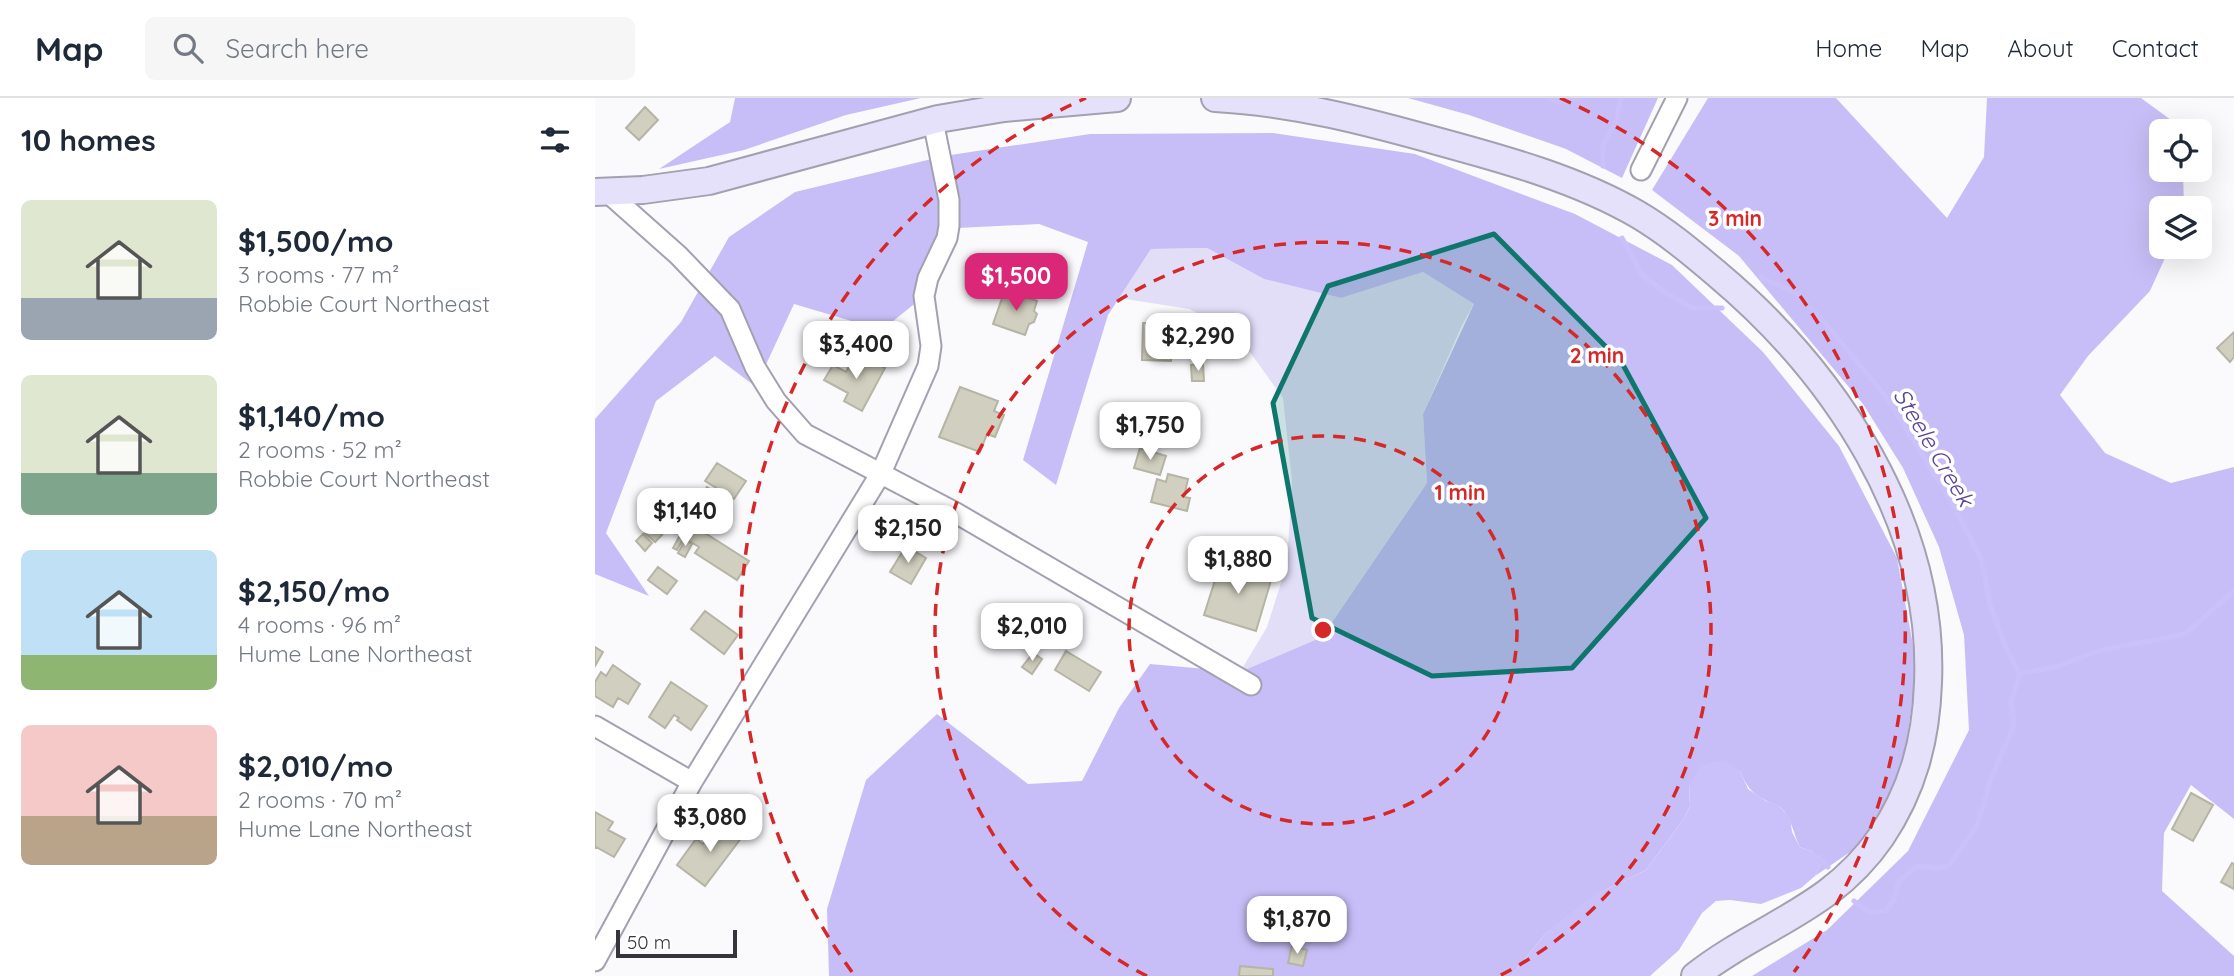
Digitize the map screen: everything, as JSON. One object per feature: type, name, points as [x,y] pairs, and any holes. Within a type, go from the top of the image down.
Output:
[{"type":"main road","points":[[601,191],[678,187],[709,181],[933,121],[1016,107],[1117,98]]},
{"type":"main road","points":[[1215,98],[1247,99],[1319,110],[1453,145],[1555,177],[1600,195],[1638,215],[1702,261],[1774,326],[1813,371],[1860,441],[1898,516],[1910,551],[1921,599],[1929,667],[1925,726],[1920,749],[1907,790],[1897,810],[1860,864],[1836,887],[1812,904],[1714,961],[1695,976]]},
{"type":"street","points":[[1641,170],[1677,98]]},
{"type":"street","points":[[595,961],[692,782],[881,473],[928,366],[931,346],[924,296],[928,278],[947,238],[949,226],[949,200],[933,121]]},
{"type":"street","points":[[601,191],[678,255],[730,309],[755,367],[776,401],[805,434],[956,513],[1251,685]]},
{"type":"street","points":[[595,726],[692,782]]},
{"type":"highlighted area","points":[[1494,234],[1622,363],[1706,518],[1572,668],[1432,676],[1312,618],[1273,403],[1328,286]]},
{"type":"shaded area","points":[[735,98],[921,98],[846,115],[744,150],[659,169],[730,122]]},
{"type":"shaded area","points":[[1408,98],[1658,98],[1622,178],[1566,149],[1469,115]]},
{"type":"shaded area","points":[[1708,98],[1836,98],[1947,218],[1984,157],[1987,98],[2141,98],[2170,119],[2149,119],[2149,182],[2183,182],[2184,196],[2149,196],[2149,259],[2165,259],[2150,291],[2088,356],[2060,395],[2105,453],[2171,483],[2234,467],[2234,819],[2191,785],[2164,833],[2162,891],[2234,956],[2234,976],[1752,976],[1827,930],[1908,851],[1969,730],[1964,635],[1939,547],[1903,468],[1863,404],[1739,256],[1652,190]]},
{"type":"shaded area","points":[[1273,133],[1415,154],[1575,214],[1672,265],[1763,352],[1839,446],[1897,558],[1917,667],[1901,783],[1876,826],[1856,848],[1815,876],[1820,865],[1813,852],[1800,847],[1784,811],[1753,791],[1740,771],[1689,784],[1690,806],[1683,820],[1646,870],[1601,892],[1545,934],[1511,976],[829,976],[827,909],[866,780],[937,714],[1028,784],[1082,781],[1119,708],[1150,664],[1240,672],[1322,637],[1427,483],[1423,414],[1474,304],[1423,272],[1341,298],[1264,279],[1207,248],[1151,249],[1108,315],[1056,485],[1023,460],[1088,242],[1039,224],[958,228],[918,301],[882,330],[794,304],[763,371],[780,405],[715,356],[656,401],[606,533],[649,596],[595,574],[595,419],[681,322],[729,237],[795,192],[944,156],[1090,134]]},
{"type":"shaded area","points":[[1207,248],[1264,279],[1341,298],[1423,272],[1474,304],[1423,414],[1427,483],[1322,637],[1240,672],[1267,627],[1287,564],[1292,481],[1283,398],[1234,330],[1189,309],[1119,298],[1151,249]]},
{"type":"shaded area","points":[[1724,760],[1740,771],[1748,789],[1766,801],[1777,804],[1790,818],[1792,832],[1800,847],[1819,857],[1820,865],[1815,876],[1801,888],[1761,904],[1716,901],[1702,913],[1679,950],[1650,976],[1511,976],[1545,934],[1570,913],[1601,892],[1646,870],[1683,820],[1690,806],[1689,784],[1701,765]]},
{"type":"building","points":[[645,107],[658,120],[639,140],[626,128]]},
{"type":"building","points":[[1005,290],[1037,301],[1034,311],[1037,314],[1025,335],[993,324]]},
{"type":"building","points":[[1143,323],[1172,323],[1171,361],[1142,360]]},
{"type":"building","points":[[2234,332],[2234,357],[2230,362],[2217,348]]},
{"type":"building","points":[[855,356],[871,366],[874,362],[885,368],[862,411],[844,401],[848,393],[824,380],[833,365],[846,372]]},
{"type":"building","points":[[1203,364],[1204,381],[1192,381],[1191,365]]},
{"type":"building","points":[[960,387],[998,401],[994,411],[1004,415],[995,437],[987,434],[980,452],[939,437]]},
{"type":"building","points":[[1140,448],[1166,456],[1160,475],[1134,468]]},
{"type":"building","points":[[717,463],[746,481],[734,499],[705,481]]},
{"type":"building","points":[[1168,474],[1188,479],[1184,497],[1190,498],[1187,511],[1151,502],[1157,479],[1166,482]]},
{"type":"building","points":[[707,487],[726,500],[713,518],[695,506]]},
{"type":"building","points":[[692,513],[710,525],[705,533],[749,561],[737,580],[695,553],[699,547],[678,534]]},
{"type":"building","points":[[652,526],[662,535],[655,542],[645,533]]},
{"type":"building","points":[[643,534],[652,543],[645,551],[636,541]]},
{"type":"building","points":[[679,537],[683,539],[677,550],[673,548]]},
{"type":"building","points":[[685,540],[692,544],[685,557],[678,553]]},
{"type":"building","points":[[906,546],[926,558],[911,584],[890,572]]},
{"type":"building","points":[[1221,561],[1272,577],[1256,631],[1204,615]]},
{"type":"building","points":[[658,567],[677,581],[667,594],[648,580]]},
{"type":"building","points":[[705,611],[738,635],[724,654],[691,629]]},
{"type":"building","points":[[595,647],[603,652],[595,666]]},
{"type":"building","points":[[1066,651],[1101,672],[1089,691],[1055,670]]},
{"type":"building","points":[[1033,653],[1042,659],[1032,674],[1022,667]]},
{"type":"building","points":[[613,665],[640,684],[628,704],[618,698],[613,707],[595,696],[595,682],[601,672],[606,676]]},
{"type":"building","points":[[671,682],[707,706],[691,730],[674,715],[665,728],[649,717]]},
{"type":"building","points":[[2191,793],[2213,805],[2193,841],[2172,829]]},
{"type":"building","points":[[595,812],[613,822],[608,830],[625,839],[614,857],[595,848]]},
{"type":"building","points":[[721,821],[742,837],[705,886],[677,865],[696,839],[703,844]]},
{"type":"building","points":[[2232,863],[2234,864],[2234,889],[2221,882]]},
{"type":"building","points":[[1292,946],[1307,950],[1303,966],[1288,963]]},
{"type":"building","points":[[1240,966],[1273,969],[1273,976],[1239,976]]},
{"type":"waterway","name":"Steele Creek","points":[[1550,98],[1563,102],[1577,98]]},
{"type":"waterway","name":"Steele Creek","points":[[1603,166],[1603,145],[1616,121],[1621,98]]},
{"type":"waterway","name":"Steele Creek","points":[[1622,238],[1642,275],[1666,293],[1692,308],[1722,308]]},
{"type":"waterway","name":"Steele Creek","points":[[1761,278],[1795,292],[1821,318],[1887,398],[1951,501],[1981,559],[1990,604],[2005,646],[2020,674]]},
{"type":"waterway","points":[[2020,674],[2058,666],[2102,650],[2185,634],[2234,591]]},
{"type":"waterway","points":[[1854,901],[1869,912],[1886,911],[1894,899],[1899,881],[1917,866],[1948,866],[1976,828],[1991,779],[2014,725],[2011,702],[2020,674]]},
{"type":"waterway","points":[[1819,857],[1828,867]]}]
